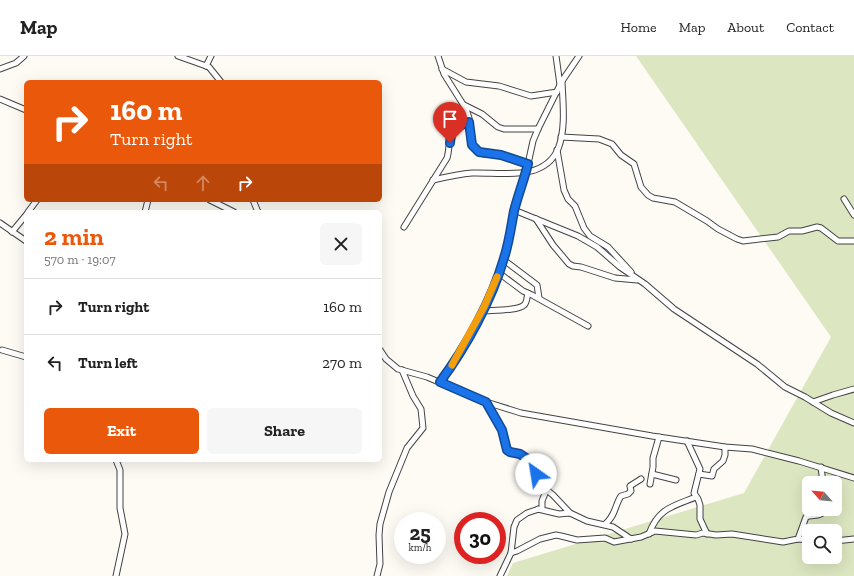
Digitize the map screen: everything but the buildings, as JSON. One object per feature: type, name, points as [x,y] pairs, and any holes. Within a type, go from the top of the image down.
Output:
[{"type":"street","points":[[0,69],[16,63],[24,56]]},
{"type":"street","points":[[178,56],[208,67],[219,80]]},
{"type":"street","points":[[206,66],[211,56]]},
{"type":"street","points":[[438,56],[442,69],[464,105],[469,122],[472,145],[479,152],[501,155],[528,164]]},
{"type":"street","points":[[433,180],[472,173],[526,173],[542,167],[550,161],[557,150],[561,137],[563,106],[561,83],[556,56]]},
{"type":"street","points":[[440,382],[451,367],[482,311],[499,273],[504,260],[514,210],[526,173],[533,141],[561,83],[579,56]]},
{"type":"street","points":[[442,69],[466,82],[499,86],[531,96],[557,92]]},
{"type":"street","points":[[0,99],[24,109]]},
{"type":"street","points":[[464,105],[482,114],[498,127],[504,129],[538,129]]},
{"type":"street","points":[[404,228],[447,158],[450,151],[450,135],[452,131],[455,128],[469,122]]},
{"type":"street","points":[[561,137],[599,139],[612,144],[621,155],[634,164],[641,187],[648,195],[653,198],[675,202],[737,239],[743,241],[778,237],[789,231],[802,231],[817,227],[821,228],[838,240],[854,241]]},
{"type":"street","points":[[557,150],[564,190],[568,199],[575,206],[584,228],[590,236],[608,247],[645,284],[674,309],[748,358],[785,387],[831,413],[854,423]]},
{"type":"street","points":[[844,200],[854,215]]},
{"type":"street","points":[[214,202],[230,210]]},
{"type":"street","points":[[514,210],[578,236],[591,243],[620,267],[645,284]]},
{"type":"street","points":[[12,232],[24,217]]},
{"type":"street","points":[[536,218],[553,245],[569,264],[616,278],[639,280]]},
{"type":"street","points":[[0,223],[24,240]]},
{"type":"street","points":[[504,260],[536,284],[539,298]]},
{"type":"street","points":[[499,273],[528,293],[588,326]]},
{"type":"street","points":[[482,311],[512,309],[523,306],[528,293]]},
{"type":"street","points":[[2,350],[24,356]]},
{"type":"street","points":[[382,353],[386,360],[402,370],[428,377],[486,402],[521,413],[659,437],[725,447],[752,449],[821,467],[854,478]]},
{"type":"street","points":[[377,576],[380,564],[380,524],[390,492],[407,448],[423,428],[421,409],[413,396],[402,370]]},
{"type":"street","points":[[813,402],[854,390]]},
{"type":"street","points":[[486,402],[502,430],[507,450],[520,454],[529,460],[546,491],[553,495],[570,513],[587,521],[604,524],[619,530],[631,539]]},
{"type":"street","points":[[650,484],[653,458],[659,437]]},
{"type":"street","points":[[687,441],[699,466],[700,471],[694,494],[698,499],[700,520],[707,534]]},
{"type":"street","points":[[699,474],[712,476],[714,469],[723,461],[725,447]]},
{"type":"street","points":[[116,576],[125,534],[120,508],[120,470],[117,462]]},
{"type":"street","points":[[821,467],[822,476]]},
{"type":"street","points":[[652,474],[676,480]]},
{"type":"street","points":[[604,524],[610,520],[621,496],[628,494],[631,491],[629,488],[630,486],[641,479]]},
{"type":"street","points":[[538,510],[542,507],[542,501],[546,491]]},
{"type":"street","points":[[649,534],[654,521],[662,512],[696,497]]},
{"type":"street","points":[[500,576],[511,552],[514,527],[517,520],[527,513],[538,510],[552,513],[570,513]]},
{"type":"street","points":[[798,539],[806,517],[817,516]]},
{"type":"street","points":[[511,552],[517,551],[540,539],[556,535],[577,540],[603,538],[614,542],[647,535],[655,531],[694,535],[732,534],[775,542],[802,539]]},
{"type":"street","points":[[842,541],[854,539]]},
{"type":"green space","points":[[636,56],[854,56],[854,576],[507,576],[513,563],[744,493],[831,337]]},
{"type":"slow traffic","points":[[452,365],[484,307],[497,277]]},
{"type":"route","points":[[450,143],[450,135],[452,131],[455,128],[469,122],[472,145],[479,152],[484,154],[501,155],[528,164],[514,210],[508,246],[499,273],[467,340],[440,382],[486,402],[493,417],[502,430],[507,450],[520,454],[529,460],[536,474]]}]
